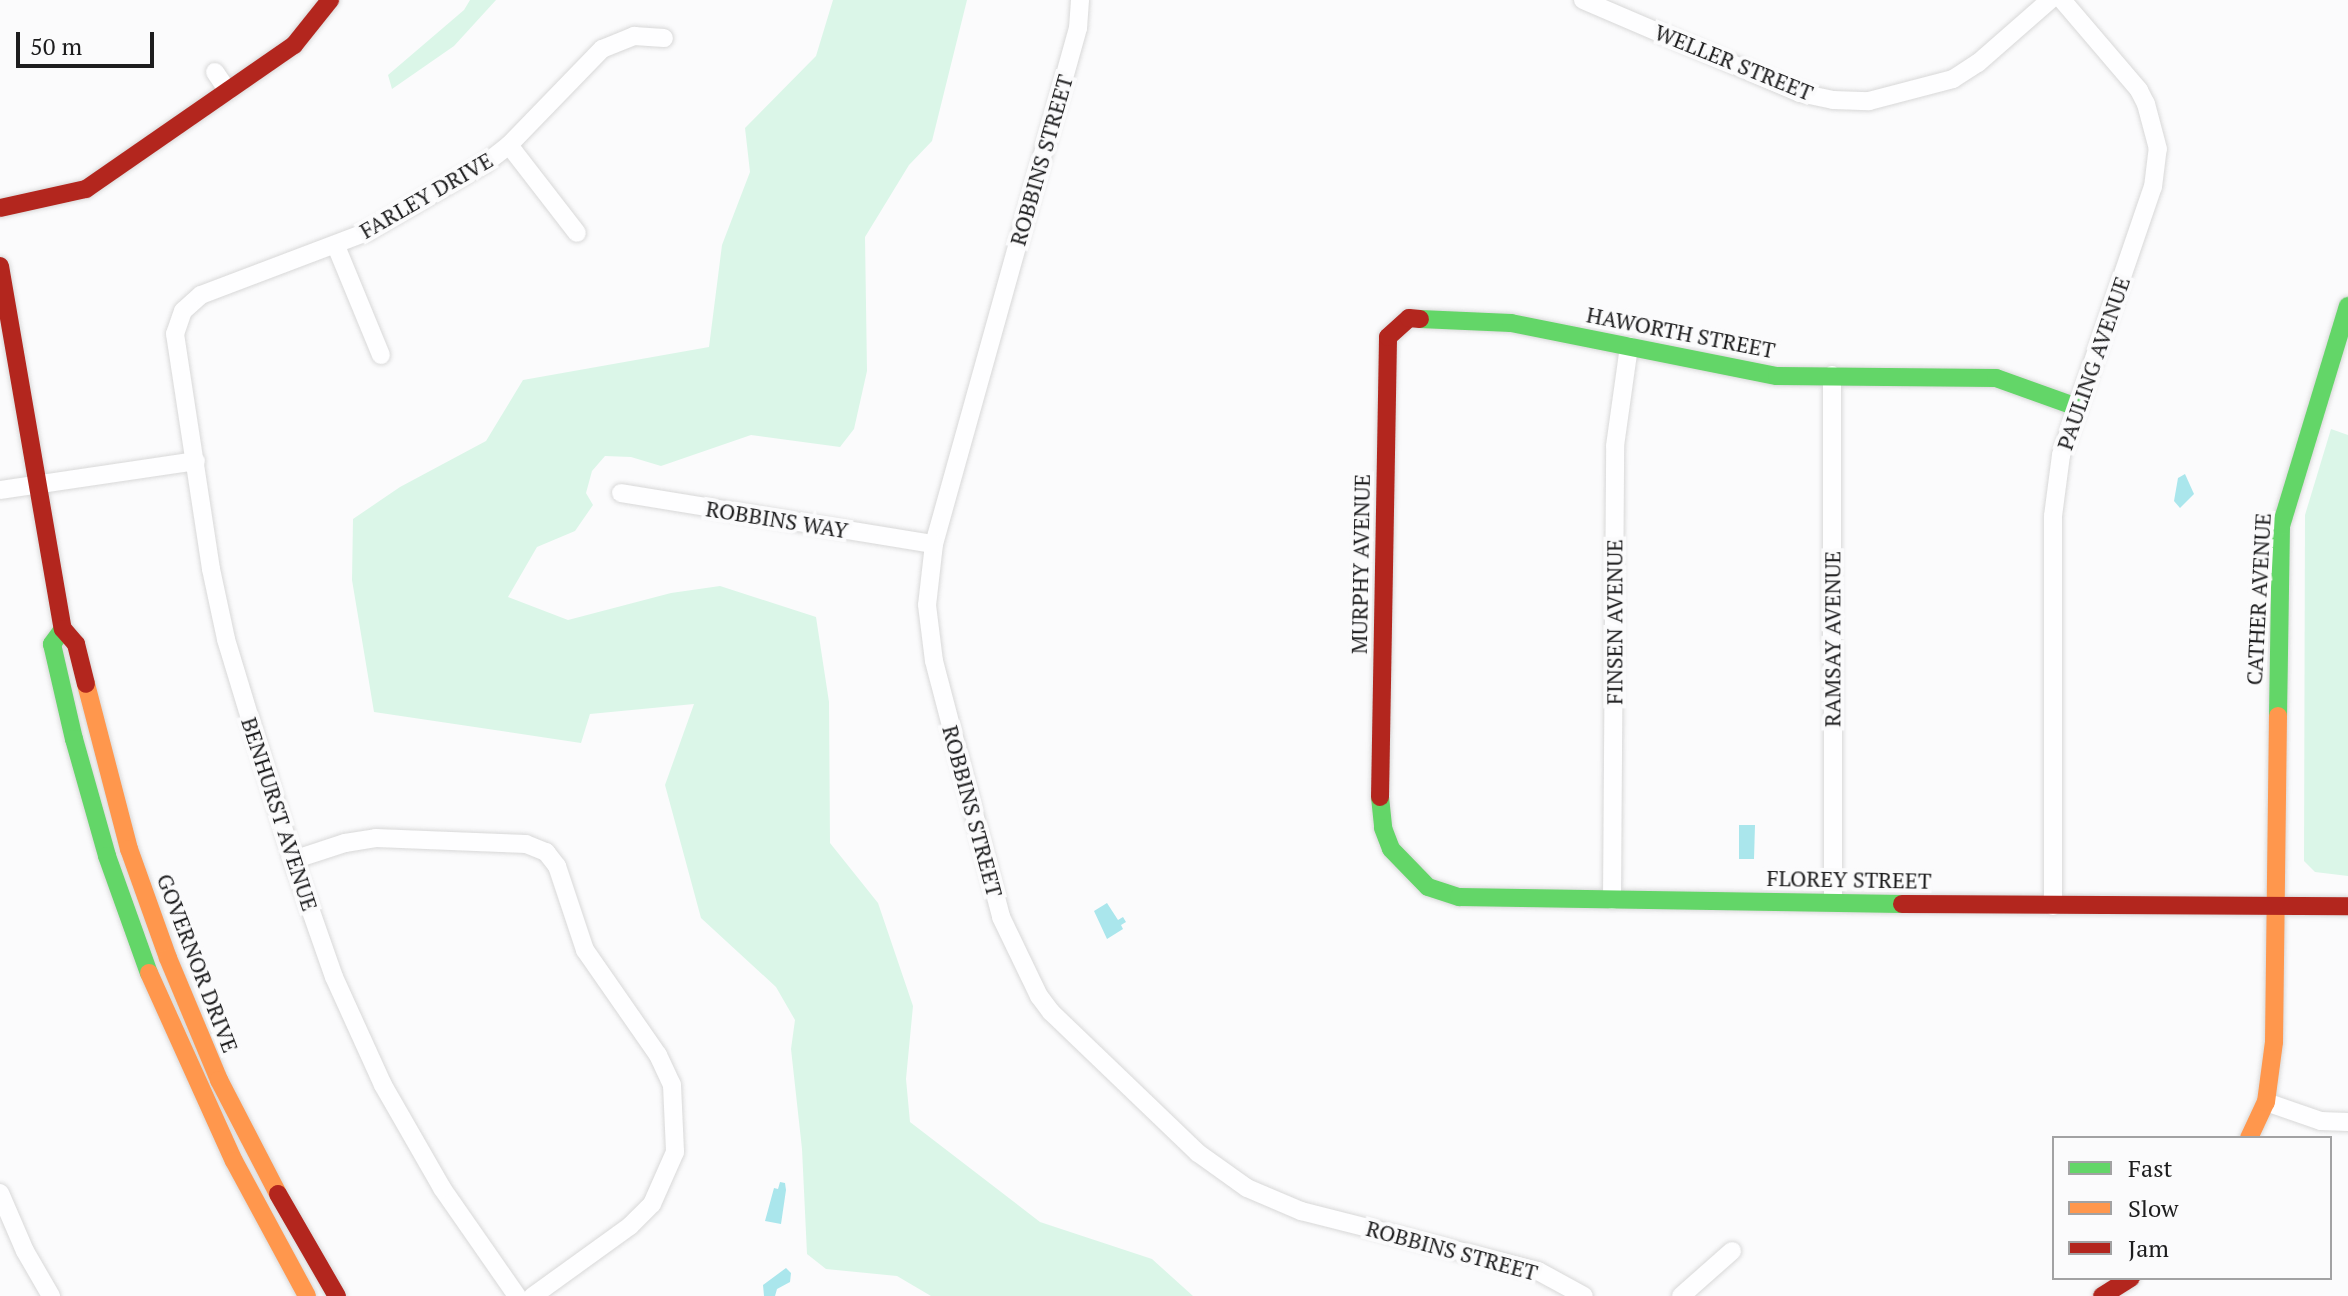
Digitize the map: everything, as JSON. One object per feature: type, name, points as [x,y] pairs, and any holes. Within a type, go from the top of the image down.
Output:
[{"type":"street","points":[[0,208],[86,189],[294,45],[330,0]]},
{"type":"street","name":"ROBBINS STREET","points":[[1080,0],[1078,28],[934,544],[927,605],[934,661],[1001,917],[1039,996],[1051,1012],[1198,1153],[1247,1188],[1301,1211],[1538,1271],[1584,1296]]},
{"type":"street","name":"WELLER STREET","points":[[1583,0],[1800,93],[1833,100],[1869,101],[1953,79],[1978,63],[2050,0]]},
{"type":"street","name":"PAULING AVENUE","points":[[2053,906],[2053,516],[2061,455],[2153,187],[2158,149],[2139,90],[2062,0]]},
{"type":"street","name":"FARLEY DRIVE","points":[[201,295],[336,246],[407,209],[509,145],[602,49],[634,36],[664,38]]},
{"type":"street","points":[[215,72],[228,91]]},
{"type":"street","points":[[509,145],[577,233]]},
{"type":"street","points":[[336,246],[381,355]]},
{"type":"street","name":"GOVERNOR DRIVE","points":[[0,266],[40,482],[63,629],[76,644],[129,849],[168,958],[247,1137],[337,1296]]},
{"type":"street","name":"BENHURST AVENUE","points":[[201,295],[183,311],[175,334],[211,569],[226,639],[293,860],[334,977],[383,1085],[442,1188],[517,1296]]},
{"type":"street","name":"CATHER AVENUE","points":[[2250,1136],[2266,1102],[2274,1042],[2281,526],[2293,477],[2348,306]]},
{"type":"street","name":"HAWORTH STREET","points":[[1417,317],[1511,323],[1777,376],[1996,378],[2077,407]]},
{"type":"street","name":"MURPHY AVENUE","points":[[1383,828],[1380,799],[1388,337],[1409,318],[1417,317]]},
{"type":"street","name":"FINSEN AVENUE","points":[[1612,900],[1615,446],[1629,346]]},
{"type":"street","name":"RAMSAY AVENUE","points":[[1832,375],[1833,902]]},
{"type":"street","points":[[0,490],[196,461]]},
{"type":"street","name":"ROBBINS WAY","points":[[621,493],[934,544]]},
{"type":"street","name":"GOVERNOR DRIVE","points":[[63,629],[52,644],[74,739],[107,856],[146,966],[234,1161],[307,1296]]},
{"type":"street","name":"FLOREY STREET","points":[[1383,828],[1391,849],[1407,869],[1428,887],[1459,897],[2053,906],[2274,903],[2348,906]]},
{"type":"street","points":[[293,860],[345,843],[376,838],[526,844],[546,852],[557,866],[585,950],[658,1055],[672,1085],[676,1116],[675,1152],[652,1204],[630,1226],[533,1296]]},
{"type":"street","points":[[2266,1102],[2321,1121],[2348,1122]]},
{"type":"street","points":[[0,1193],[25,1251],[51,1296]]},
{"type":"street","points":[[1681,1296],[1732,1251]]},
{"type":"street","points":[[2104,1295],[2128,1280]]},
{"type":"green space","points":[[470,0],[496,0],[454,46],[392,89],[388,75],[464,10]]},
{"type":"green space","points":[[833,0],[967,0],[932,141],[909,165],[865,237],[867,371],[854,429],[840,447],[751,435],[661,466],[631,457],[605,456],[592,471],[586,493],[593,505],[575,531],[537,547],[508,597],[568,620],[671,593],[720,586],[816,617],[829,702],[830,843],[878,903],[913,1006],[906,1079],[910,1122],[1040,1222],[1152,1259],[1193,1296],[931,1296],[897,1276],[826,1269],[807,1254],[802,1149],[791,1049],[795,1020],[776,987],[701,918],[665,785],[694,704],[590,714],[581,743],[374,712],[352,580],[353,519],[400,487],[486,441],[523,380],[709,347],[722,245],[750,172],[745,128],[816,56]]},
{"type":"green space","points":[[2331,429],[2348,435],[2348,876],[2315,872],[2304,861],[2305,515]]},
{"type":"water","points":[[2185,474],[2194,494],[2180,508],[2174,501],[2178,478]]},
{"type":"water","points":[[1739,825],[1755,825],[1754,859],[1739,859]]},
{"type":"water","points":[[1107,903],[1118,920],[1123,917],[1126,922],[1121,925],[1123,929],[1107,939],[1094,911]]},
{"type":"water","points":[[780,1182],[785,1183],[786,1190],[781,1224],[765,1221],[774,1188],[778,1189]]},
{"type":"water","points":[[786,1268],[791,1273],[790,1282],[777,1289],[775,1296],[764,1296],[763,1285]]},
{"type":"traffic: fast","points":[[2278,716],[2281,526],[2348,306]]},
{"type":"traffic: fast","points":[[1420,319],[1511,323],[1777,376],[1996,378],[2077,407]]},
{"type":"traffic: fast","points":[[63,629],[52,644],[74,739],[107,856],[149,973]]},
{"type":"traffic: fast","points":[[1380,797],[1383,828],[1391,849],[1428,887],[1459,897],[1902,904]]},
{"type":"traffic: slow","points":[[86,684],[129,849],[168,958],[219,1080],[278,1194]]},
{"type":"traffic: slow","points":[[2250,1136],[2266,1102],[2274,1042],[2278,716]]},
{"type":"traffic: slow","points":[[149,973],[234,1161],[307,1296]]},
{"type":"traffic: jam","points":[[0,208],[86,189],[294,45],[330,0]]},
{"type":"traffic: jam","points":[[0,266],[63,629],[76,644],[86,684]]},
{"type":"traffic: jam","points":[[1380,797],[1388,337],[1409,318],[1420,319]]},
{"type":"traffic: jam","points":[[1902,904],[2348,906]]},
{"type":"traffic: jam","points":[[278,1194],[337,1296]]},
{"type":"traffic: jam","points":[[2102,1296],[2128,1280]]}]
